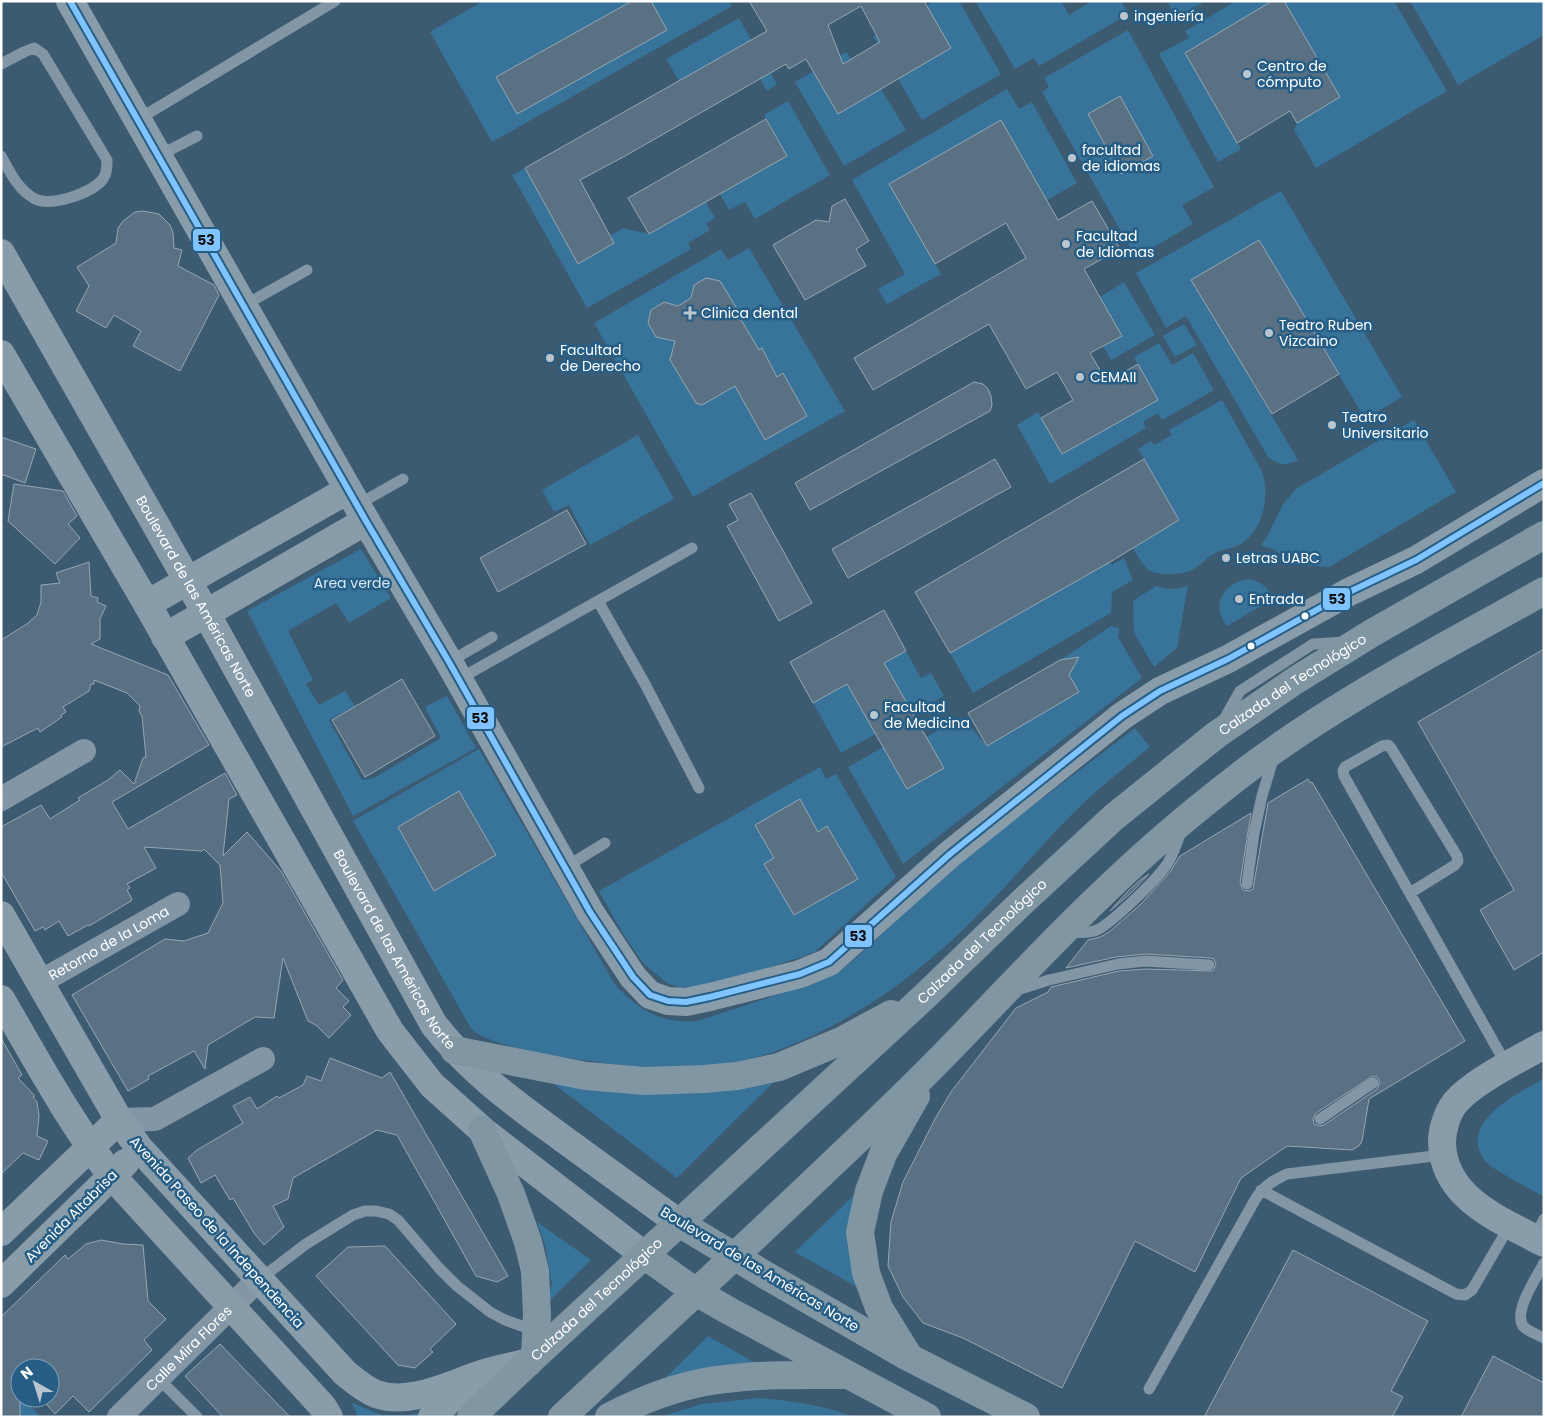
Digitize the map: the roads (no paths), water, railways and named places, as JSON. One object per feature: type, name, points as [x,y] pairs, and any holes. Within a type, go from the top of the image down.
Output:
[{"type":"main road","name":"Calzada del Tecnológico","points":[[471,1417],[533,1350],[679,1223],[924,997],[1114,817],[1216,735],[1296,680],[1357,642],[1544,535]]},
{"type":"main road","points":[[562,1417],[735,1257],[943,1056],[999,996],[1101,894],[1187,817],[1277,748],[1363,693],[1544,592]]},
{"type":"main road","points":[[454,1050],[586,1076],[645,1081],[737,1076],[780,1067],[841,1040],[924,997]]},
{"type":"main road","points":[[908,1357],[878,1308],[866,1273],[860,1232],[868,1191],[883,1154],[907,1111],[943,1056]]},
{"type":"main road","points":[[482,1130],[511,1194],[528,1242],[536,1278],[538,1315],[533,1350]]},
{"type":"main road","name":"Boulevard de las Américas Norte","points":[[679,1223],[908,1357],[1026,1417]]},
{"type":"main road","points":[[644,1255],[696,1292],[927,1417]]},
{"type":"main road","points":[[609,1417],[671,1390],[724,1379],[768,1376],[848,1375]]},
{"type":"street","points":[[70,1],[357,505],[454,671],[564,868],[618,957],[633,977],[650,995],[668,1001],[686,1002],[800,974],[829,962],[950,854],[1122,716],[1160,691],[1228,659],[1347,593],[1416,560],[1544,483]]},
{"type":"street","name":"Boulevard de las Américas Norte","points":[[1,253],[206,613],[434,1025],[471,1068],[506,1097],[679,1223]]},
{"type":"street","points":[[1,354],[147,604],[390,1031],[432,1085],[482,1130],[644,1255]]},
{"type":"street","points":[[147,604],[187,581],[357,505]]},
{"type":"street","points":[[165,637],[206,613],[357,505]]},
{"type":"street","points":[[1,799],[84,751]]},
{"type":"street","name":"Retorno de la Loma","points":[[40,982],[178,904]]},
{"type":"street","name":"Avenida Paseo de la Independencia","points":[[1,915],[118,1120],[140,1149],[345,1373],[361,1386],[378,1394],[401,1397],[432,1392],[452,1386],[533,1350]]},
{"type":"street","points":[[2,1001],[56,1094],[90,1147],[112,1176],[323,1407],[329,1417]]},
{"type":"street","points":[[1540,1233],[1510,1225],[1473,1203],[1457,1188],[1448,1173],[1442,1155],[1442,1138],[1446,1120],[1454,1104],[1469,1090],[1544,1045]]},
{"type":"street","points":[[1,1232],[118,1120],[155,1119],[263,1059]]},
{"type":"street","points":[[140,1149],[155,1119]]},
{"type":"street","name":"Avenida Altabrisa","points":[[1,1284],[140,1149]]},
{"type":"street","name":"Calle Mira Flores","points":[[119,1417],[258,1280]]},
{"type":"street","points":[[432,1417],[474,1376]]},
{"type":"lane","points":[[138,120],[335,1]]},
{"type":"lane","points":[[1,64],[34,48],[43,54],[108,160],[107,173],[102,181],[73,198],[50,201],[35,199],[19,187],[1,156]]},
{"type":"lane","points":[[158,156],[197,136]]},
{"type":"lane","points":[[243,306],[307,270]]},
{"type":"lane","points":[[357,505],[403,479]]},
{"type":"lane","points":[[454,671],[598,601],[692,548]]},
{"type":"lane","points":[[598,601],[645,684],[699,788]]},
{"type":"lane","points":[[454,671],[492,636]]},
{"type":"lane","points":[[1410,893],[1455,865],[1458,861],[1457,856],[1391,748],[1388,745],[1382,746],[1345,767],[1343,771],[1344,776],[1507,1066]]},
{"type":"lane","points":[[1247,884],[1254,833],[1262,796],[1277,748]]},
{"type":"lane","points":[[564,868],[605,843]]},
{"type":"lane","points":[[999,996],[1028,986],[1118,964],[1145,961],[1209,965]]},
{"type":"lane","points":[[1320,1120],[1373,1083]]},
{"type":"lane","points":[[1148,1389],[1261,1190],[1273,1180],[1287,1174],[1442,1155]]},
{"type":"lane","points":[[1261,1190],[1456,1294],[1466,1295],[1472,1290],[1510,1225]]},
{"type":"lane","points":[[258,1280],[306,1244],[353,1215],[365,1211],[388,1214],[398,1220],[429,1257],[457,1286],[497,1316],[533,1350]]},
{"type":"lane","points":[[1544,1263],[1521,1306],[1519,1318],[1524,1327],[1544,1338]]},
{"type":"lane","points":[[159,1379],[197,1417]]},
{"type":"place","name":"ingeniería","points":[[1124,16]]},
{"type":"place","name":"Centro de cómputo","points":[[1247,74]]},
{"type":"place","name":"facultad de idiomas","points":[[1072,158]]},
{"type":"place","name":"Facultad de Idiomas","points":[[1066,244]]},
{"type":"place","name":"Clinica dental","points":[[690,313]]},
{"type":"place","name":"Teatro Ruben Vizcaino","points":[[1269,333]]},
{"type":"place","name":"Facultad de Derecho","points":[[550,358]]},
{"type":"place","name":"CEMAII","points":[[1080,377]]},
{"type":"place","name":"Teatro Universitario","points":[[1332,425]]},
{"type":"place","name":"Letras UABC","points":[[1226,558]]},
{"type":"place","name":"Entrada","points":[[1239,599]]},
{"type":"place","name":"Facultad de Medicina","points":[[874,715]]},
{"type":"park label","name":"Area verde","points":[[352,583]]}]
